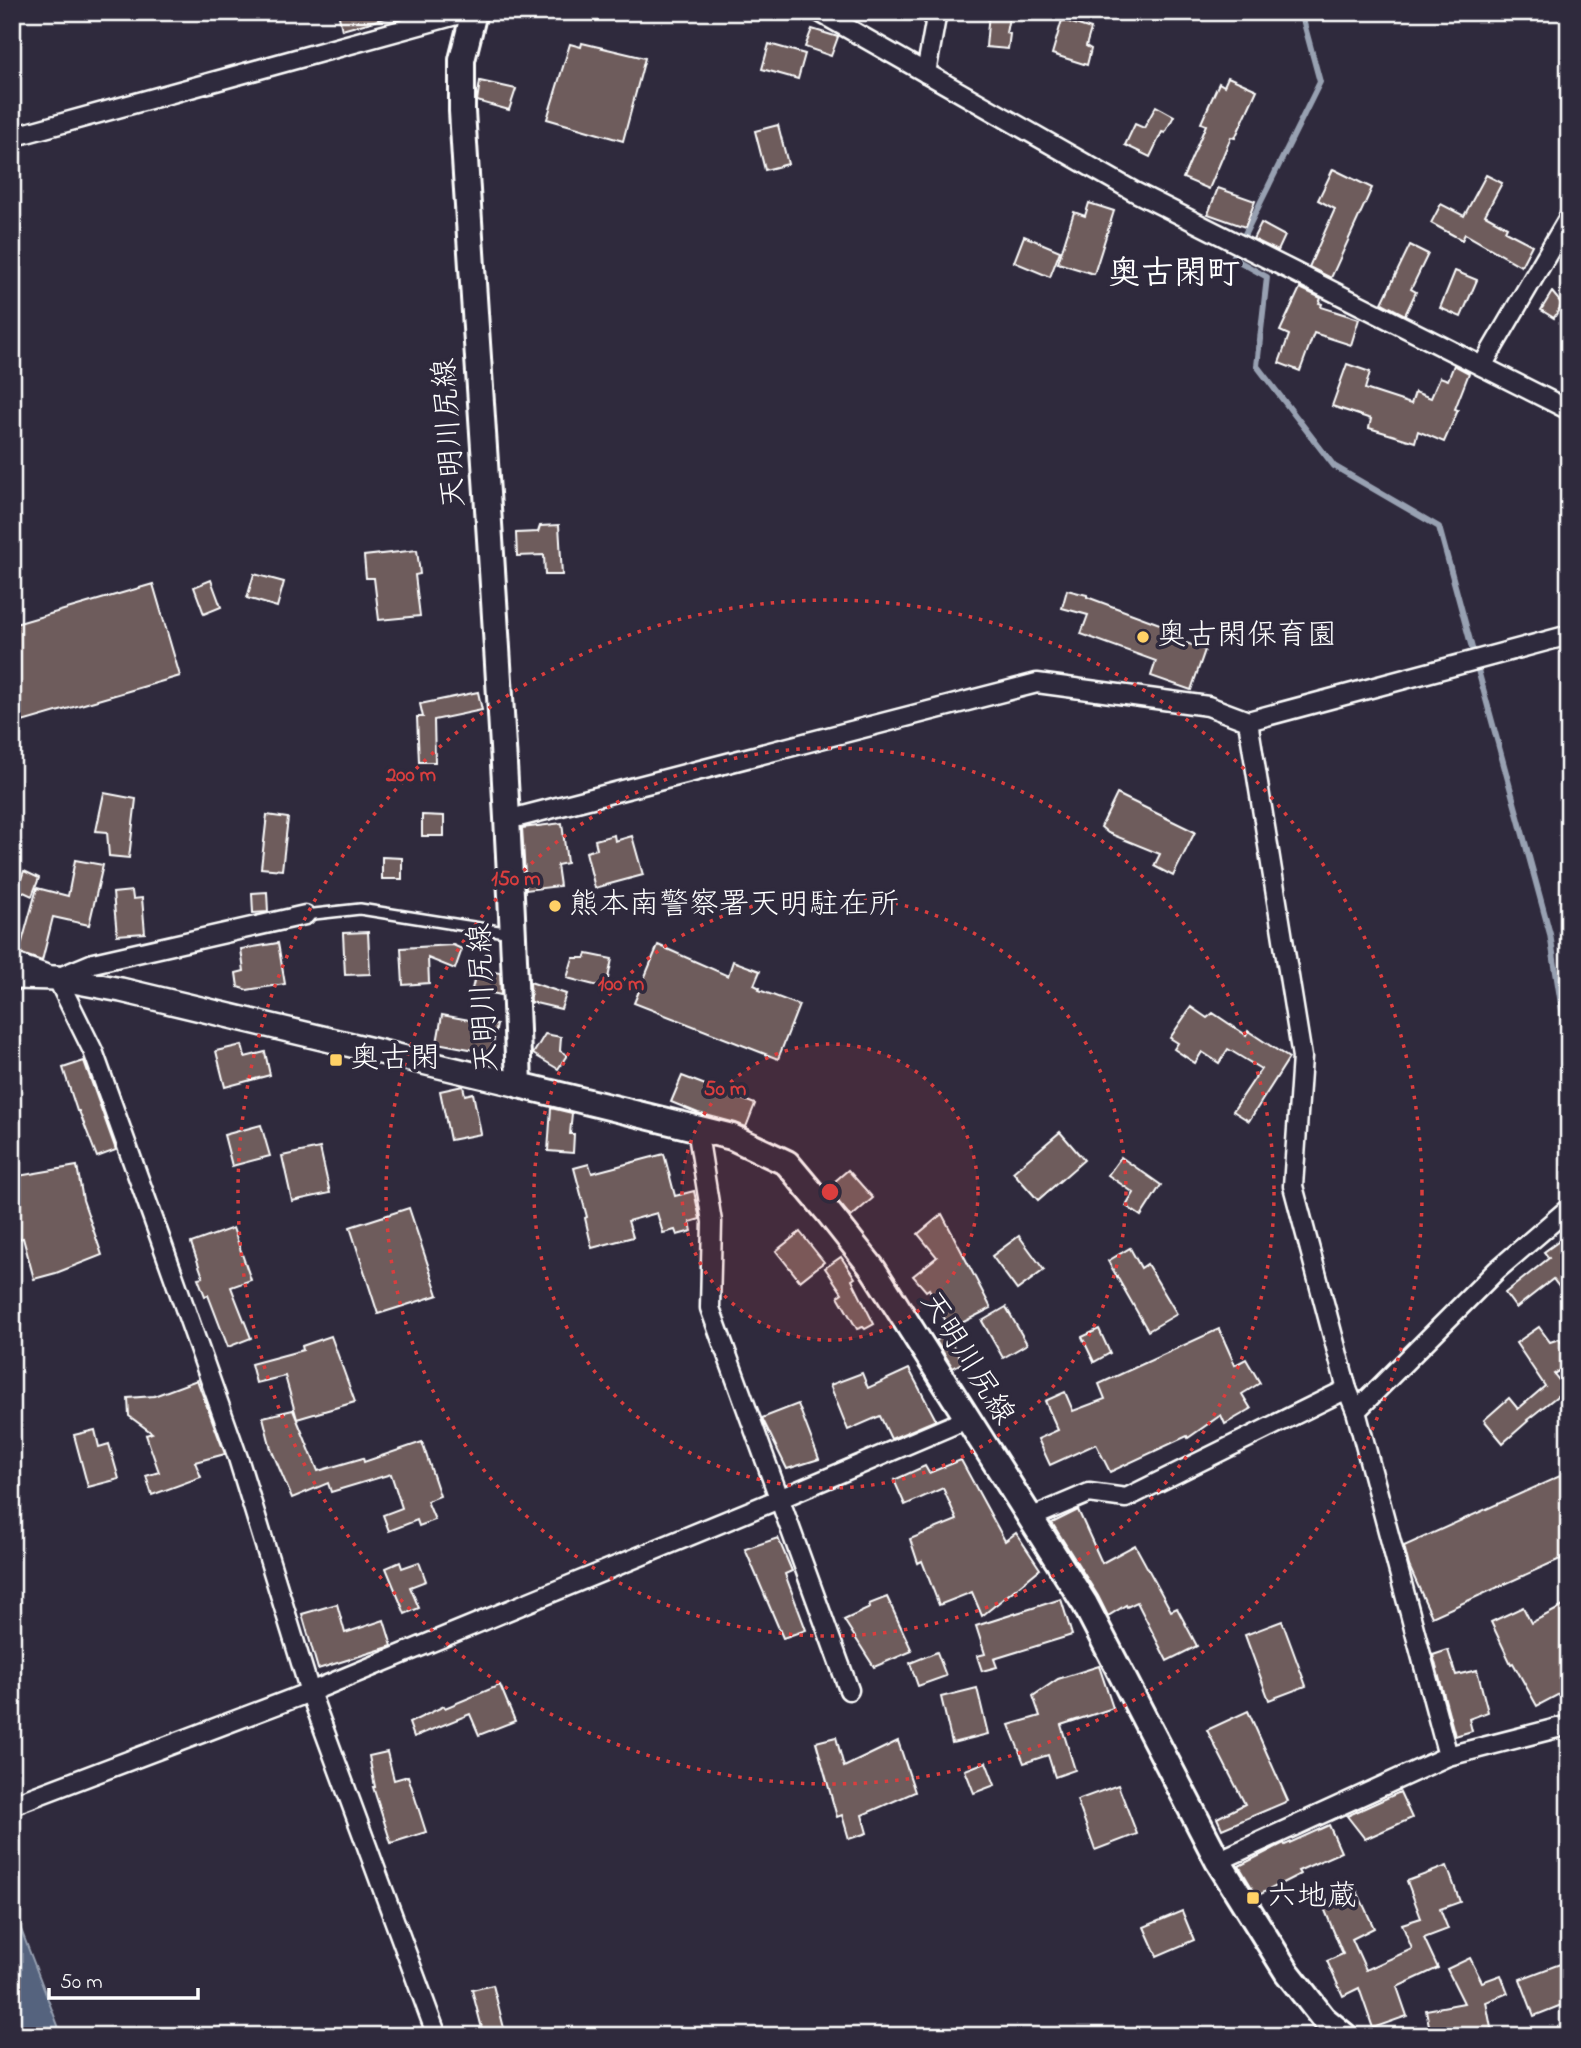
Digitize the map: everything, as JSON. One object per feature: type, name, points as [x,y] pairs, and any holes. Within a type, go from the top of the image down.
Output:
[{"type":"main road","name":"天明川尻線","points":[[474,12],[462,60],[461,111],[507,820],[519,1085],[732,1137],[787,1163],[873,1269],[1085,1604],[1218,1861],[1287,1972],[1323,2018],[1345,2036]]},
{"type":"street","points":[[12,137],[467,12]]},
{"type":"street","points":[[819,12],[1135,192],[1569,410]]},
{"type":"street","points":[[926,73],[937,12]]},
{"type":"street","points":[[1482,366],[1569,217]]},
{"type":"street","points":[[507,820],[1037,683],[1208,706],[1248,721],[1569,635]]},
{"type":"street","points":[[1248,721],[1302,1057],[1293,1186],[1448,1756]]},
{"type":"street","points":[[12,976],[57,978],[93,963],[304,915]]},
{"type":"street","points":[[12,962],[57,978],[194,1006],[519,1085]]},
{"type":"street","points":[[57,978],[93,1051],[170,1264],[238,1458],[310,1692],[437,2036]]},
{"type":"street","points":[[696,1128],[712,1222],[710,1308],[849,1690]]},
{"type":"street","points":[[1356,1410],[1497,1270],[1569,1208]]},
{"type":"street","points":[[1030,1518],[1089,1493],[1126,1498],[1347,1389]]},
{"type":"street","points":[[12,1805],[310,1692],[967,1419]]},
{"type":"street","points":[[1218,1861],[1448,1756],[1569,1725]]},
{"type":"lane","points":[[304,915],[360,909],[513,933]]},
{"type":"water","points":[[12,1906],[62,2036],[12,2036]]},
{"type":"building","points":[[338,12],[389,12],[389,17],[342,30]]},
{"type":"building","points":[[989,12],[1010,12],[1006,33],[1010,34],[1008,49],[986,47]]},
{"type":"building","points":[[1062,20],[1091,29],[1086,46],[1091,49],[1087,65],[1052,54]]},
{"type":"building","points":[[812,29],[838,37],[831,56],[805,47]]},
{"type":"building","points":[[582,43],[645,58],[623,141],[547,119],[570,44],[581,47]]},
{"type":"building","points":[[769,44],[805,54],[798,79],[762,69]]},
{"type":"building","points":[[1228,77],[1257,90],[1235,138],[1231,137],[1209,189],[1183,178],[1206,125],[1201,123],[1219,83],[1224,86]]},
{"type":"building","points":[[480,81],[516,89],[509,110],[477,101]]},
{"type":"building","points":[[1156,106],[1174,116],[1165,133],[1162,132],[1150,157],[1125,145],[1135,124],[1144,128]]},
{"type":"building","points":[[778,125],[788,164],[765,170],[755,131]]},
{"type":"building","points":[[1333,169],[1372,188],[1331,278],[1309,267],[1335,209],[1318,200]]},
{"type":"building","points":[[1486,175],[1502,183],[1485,215],[1507,227],[1505,231],[1532,245],[1521,266],[1465,234],[1462,240],[1431,223],[1441,204],[1464,216]]},
{"type":"building","points":[[1218,188],[1255,201],[1245,227],[1208,214]]},
{"type":"building","points":[[1089,203],[1114,211],[1094,274],[1058,263],[1074,212],[1085,216]]},
{"type":"building","points":[[1261,223],[1285,236],[1278,251],[1253,239]]},
{"type":"building","points":[[1024,236],[1060,251],[1050,277],[1014,262]]},
{"type":"building","points":[[1410,245],[1428,254],[1411,289],[1416,292],[1405,315],[1382,303]]},
{"type":"building","points":[[1455,271],[1477,280],[1461,317],[1440,308]]},
{"type":"building","points":[[1300,288],[1321,298],[1321,307],[1359,319],[1351,345],[1314,333],[1300,371],[1279,363],[1289,335],[1280,331]]},
{"type":"building","points":[[1552,292],[1562,304],[1554,318],[1541,310]]},
{"type":"building","points":[[1347,364],[1370,372],[1365,389],[1411,404],[1415,392],[1431,398],[1440,377],[1448,380],[1454,365],[1469,373],[1455,409],[1458,410],[1444,442],[1418,431],[1415,442],[1369,428],[1371,419],[1332,406]]},
{"type":"building","points":[[559,525],[562,575],[545,575],[544,555],[517,556],[516,533],[538,532],[540,526]]},
{"type":"building","points":[[417,550],[420,574],[415,575],[420,616],[379,620],[374,578],[366,578],[364,556]]},
{"type":"building","points":[[254,574],[284,582],[277,607],[247,598]]},
{"type":"building","points":[[211,580],[221,607],[204,614],[194,587]]},
{"type":"building","points":[[153,584],[180,676],[12,725],[12,625]]},
{"type":"building","points":[[1067,590],[1087,595],[1176,630],[1173,638],[1205,650],[1191,690],[1151,676],[1156,661],[1081,634],[1088,615],[1062,608]]},
{"type":"building","points":[[478,692],[482,710],[434,720],[435,762],[419,762],[417,717],[423,717],[420,704]]},
{"type":"building","points":[[104,793],[136,799],[129,858],[109,856],[107,832],[96,831]]},
{"type":"building","points":[[1117,794],[1195,832],[1173,876],[1154,866],[1160,854],[1108,833],[1101,827]]},
{"type":"building","points":[[267,815],[288,818],[282,870],[261,868]]},
{"type":"building","points":[[422,815],[444,816],[444,836],[422,836]]},
{"type":"building","points":[[562,823],[567,863],[557,865],[560,886],[526,890],[522,828]]},
{"type":"building","points":[[614,835],[615,841],[632,836],[643,875],[595,888],[586,852],[597,849],[595,840]]},
{"type":"building","points":[[382,857],[402,858],[402,879],[382,879]]},
{"type":"building","points":[[75,860],[103,865],[89,925],[53,917],[42,961],[19,953],[37,888],[68,896]]},
{"type":"building","points":[[24,871],[39,878],[32,896],[17,889]]},
{"type":"building","points":[[132,891],[133,899],[142,898],[145,933],[117,935],[113,893]]},
{"type":"building","points":[[267,892],[268,912],[253,913],[252,893]]},
{"type":"building","points":[[368,932],[370,974],[345,975],[343,933]]},
{"type":"building","points":[[278,943],[285,984],[247,990],[238,987],[236,973],[244,971],[241,949]]},
{"type":"building","points":[[453,945],[462,949],[455,969],[428,958],[429,983],[403,985],[401,948]]},
{"type":"building","points":[[658,945],[728,976],[733,961],[760,971],[754,985],[760,988],[759,990],[799,1005],[778,1059],[634,1003]]},
{"type":"building","points":[[587,954],[612,959],[606,988],[567,978],[573,958],[585,958]]},
{"type":"building","points":[[477,969],[500,973],[501,995],[472,989]]},
{"type":"building","points":[[530,982],[566,994],[561,1009],[531,1002]]},
{"type":"building","points":[[1191,1007],[1207,1018],[1213,1013],[1246,1035],[1248,1031],[1289,1058],[1249,1121],[1233,1111],[1261,1069],[1228,1049],[1219,1063],[1202,1052],[1195,1063],[1174,1049],[1178,1043],[1170,1038]]},
{"type":"building","points":[[442,1015],[497,1025],[491,1053],[437,1043]]},
{"type":"building","points":[[545,1034],[561,1037],[560,1051],[567,1055],[558,1069],[533,1054]]},
{"type":"building","points":[[242,1045],[245,1057],[265,1052],[270,1075],[225,1087],[216,1051]]},
{"type":"building","points":[[84,1061],[116,1150],[97,1157],[77,1111],[63,1068]]},
{"type":"building","points":[[682,1076],[755,1104],[746,1127],[671,1102]]},
{"type":"building","points":[[463,1086],[465,1095],[473,1093],[481,1134],[450,1140],[440,1091]]},
{"type":"building","points":[[551,1108],[572,1113],[570,1134],[574,1134],[573,1153],[548,1151]]},
{"type":"building","points":[[261,1125],[270,1156],[232,1166],[224,1135]]},
{"type":"building","points":[[1060,1132],[1084,1160],[1038,1200],[1013,1172]]},
{"type":"building","points":[[320,1148],[330,1193],[292,1201],[282,1156]]},
{"type":"building","points":[[664,1154],[675,1196],[694,1191],[700,1219],[690,1222],[692,1231],[677,1235],[675,1230],[663,1233],[657,1213],[628,1221],[633,1237],[592,1248],[574,1168],[589,1164],[592,1173]]},
{"type":"building","points":[[1121,1157],[1161,1185],[1141,1216],[1126,1206],[1134,1193],[1108,1175]]},
{"type":"building","points":[[77,1166],[83,1200],[102,1255],[34,1279],[23,1238],[12,1240],[12,1177]]},
{"type":"building","points":[[848,1170],[873,1198],[851,1217],[827,1188]]},
{"type":"building","points":[[409,1208],[438,1295],[378,1314],[350,1227]]},
{"type":"building","points":[[942,1214],[991,1308],[950,1329],[929,1289],[926,1291],[913,1276],[937,1257],[918,1234]]},
{"type":"building","points":[[233,1228],[251,1280],[231,1287],[251,1338],[228,1347],[208,1295],[205,1296],[198,1278],[203,1277],[191,1243]]},
{"type":"building","points":[[800,1232],[824,1262],[800,1281],[776,1251]]},
{"type":"building","points":[[1569,1234],[1569,1300],[1553,1279],[1516,1308],[1505,1293],[1549,1258],[1544,1252]]},
{"type":"building","points":[[1019,1236],[1044,1270],[1017,1290],[992,1256]]},
{"type":"building","points":[[1130,1248],[1141,1268],[1147,1264],[1177,1314],[1148,1331],[1108,1261]]},
{"type":"building","points":[[841,1257],[855,1278],[852,1280],[874,1324],[865,1329],[857,1329],[838,1296],[842,1293],[825,1268]]},
{"type":"building","points":[[1006,1307],[1027,1344],[1003,1358],[982,1321]]},
{"type":"building","points":[[1539,1327],[1550,1342],[1559,1339],[1569,1353],[1569,1365],[1554,1374],[1566,1389],[1503,1443],[1484,1420],[1509,1398],[1518,1409],[1545,1386],[1516,1343]]},
{"type":"building","points":[[1099,1329],[1110,1353],[1094,1362],[1082,1337]]},
{"type":"building","points":[[1219,1329],[1235,1365],[1246,1359],[1260,1383],[1242,1394],[1251,1409],[1225,1424],[1221,1415],[1188,1438],[1187,1436],[1110,1472],[1096,1444],[1050,1465],[1038,1439],[1058,1430],[1045,1401],[1065,1392],[1073,1411],[1105,1399],[1099,1384]]},
{"type":"building","points":[[946,1334],[963,1362],[953,1368],[936,1341]]},
{"type":"building","points":[[331,1336],[355,1402],[297,1419],[285,1376],[256,1383],[251,1364],[303,1350],[302,1346]]},
{"type":"building","points":[[909,1369],[936,1420],[891,1439],[880,1416],[848,1430],[830,1385],[862,1373],[868,1388]]},
{"type":"building","points":[[197,1380],[225,1454],[195,1462],[201,1477],[152,1495],[146,1476],[159,1472],[146,1435],[152,1433],[129,1416],[128,1398],[154,1396]]},
{"type":"building","points":[[798,1404],[819,1459],[787,1469],[762,1418]]},
{"type":"building","points":[[293,1410],[318,1471],[363,1458],[364,1462],[422,1442],[440,1496],[427,1501],[435,1520],[419,1526],[417,1520],[389,1531],[383,1515],[402,1508],[391,1474],[331,1492],[328,1483],[292,1498],[271,1449],[263,1417]]},
{"type":"building","points":[[95,1430],[99,1447],[109,1444],[119,1479],[88,1487],[74,1435]]},
{"type":"building","points":[[961,1460],[1005,1541],[1016,1533],[1040,1569],[982,1616],[972,1592],[939,1605],[922,1561],[918,1563],[910,1539],[957,1520],[943,1488],[905,1505],[894,1480],[925,1466],[929,1473]]},
{"type":"building","points":[[1569,1472],[1569,1555],[1432,1617],[1409,1566],[1404,1546]]},
{"type":"building","points":[[1078,1510],[1102,1563],[1135,1545],[1171,1611],[1177,1608],[1197,1646],[1167,1661],[1137,1602],[1108,1616],[1052,1523]]},
{"type":"building","points":[[778,1538],[792,1571],[785,1574],[806,1630],[783,1638],[745,1549]]},
{"type":"building","points":[[400,1562],[402,1568],[419,1562],[426,1581],[410,1587],[419,1608],[405,1614],[386,1568]]},
{"type":"building","points":[[887,1597],[912,1651],[874,1667],[844,1620],[870,1608],[869,1604]]},
{"type":"building","points":[[1061,1599],[1072,1635],[994,1659],[997,1667],[982,1671],[977,1656],[985,1654],[976,1626]]},
{"type":"building","points":[[1569,1603],[1569,1689],[1537,1706],[1513,1663],[1511,1664],[1491,1622],[1523,1607],[1531,1623]]},
{"type":"building","points":[[337,1604],[345,1633],[384,1620],[392,1646],[318,1669],[302,1614]]},
{"type":"building","points":[[1282,1621],[1306,1686],[1269,1700],[1245,1635]]},
{"type":"building","points":[[1448,1650],[1456,1675],[1477,1670],[1488,1712],[1469,1719],[1472,1731],[1455,1736],[1433,1655]]},
{"type":"building","points":[[937,1652],[946,1676],[918,1686],[910,1663]]},
{"type":"building","points":[[1099,1666],[1113,1708],[1061,1725],[1075,1770],[1055,1777],[1048,1755],[1024,1763],[1009,1725],[1040,1716],[1033,1696],[1058,1679]]},
{"type":"building","points":[[500,1685],[515,1721],[479,1735],[470,1714],[414,1737],[409,1723],[444,1706],[445,1708]]},
{"type":"building","points":[[977,1688],[988,1734],[952,1743],[941,1697]]},
{"type":"building","points":[[1248,1711],[1288,1801],[1222,1829],[1217,1818],[1245,1804],[1207,1730]]},
{"type":"building","points":[[836,1737],[844,1767],[898,1741],[915,1792],[862,1815],[867,1833],[849,1839],[842,1815],[837,1817],[816,1742]]},
{"type":"building","points":[[387,1752],[394,1780],[408,1776],[426,1832],[391,1843],[373,1787],[369,1756]]},
{"type":"building","points":[[986,1762],[995,1785],[974,1793],[965,1770]]},
{"type":"building","points":[[1118,1785],[1137,1834],[1095,1850],[1077,1800]]},
{"type":"building","points":[[1400,1792],[1412,1818],[1365,1839],[1347,1816]]},
{"type":"building","points":[[1329,1825],[1341,1852],[1298,1871],[1300,1874],[1257,1896],[1239,1866],[1284,1843],[1285,1845]]},
{"type":"building","points":[[1447,1866],[1460,1902],[1440,1909],[1448,1929],[1424,1938],[1438,1968],[1397,1987],[1407,2016],[1373,2028],[1359,1988],[1343,1996],[1327,1961],[1343,1954],[1324,1908],[1357,1891],[1374,1928],[1352,1939],[1366,1970],[1412,1949],[1402,1924],[1421,1918],[1407,1881]]},
{"type":"building","points":[[1182,1911],[1194,1940],[1157,1956],[1144,1927]]},
{"type":"building","points":[[1470,1958],[1482,1982],[1501,1975],[1508,1993],[1486,2002],[1492,2033],[1483,2036],[1431,2036],[1426,2010],[1464,2003],[1447,1969]]},
{"type":"building","points":[[1560,1964],[1569,1987],[1569,2002],[1534,2016],[1520,1979]]},
{"type":"building","points":[[493,1985],[506,2036],[484,2036],[472,1990]]},
{"type":"waterway","points":[[1301,12],[1320,82],[1233,258],[1267,277],[1257,366],[1334,466],[1439,527],[1550,934],[1569,1055]]},
{"type":"place","name":"奥古閑保育園","points":[[1143,637]]},
{"type":"place","name":"熊本南警察署天明駐在所","points":[[555,906]]},
{"type":"place","name":"奥古閑","points":[[336,1060]]},
{"type":"place","name":"六地蔵","points":[[1253,1898]]},
{"type":"district","name":"奥古閑町","points":[[1174,275]]}]
